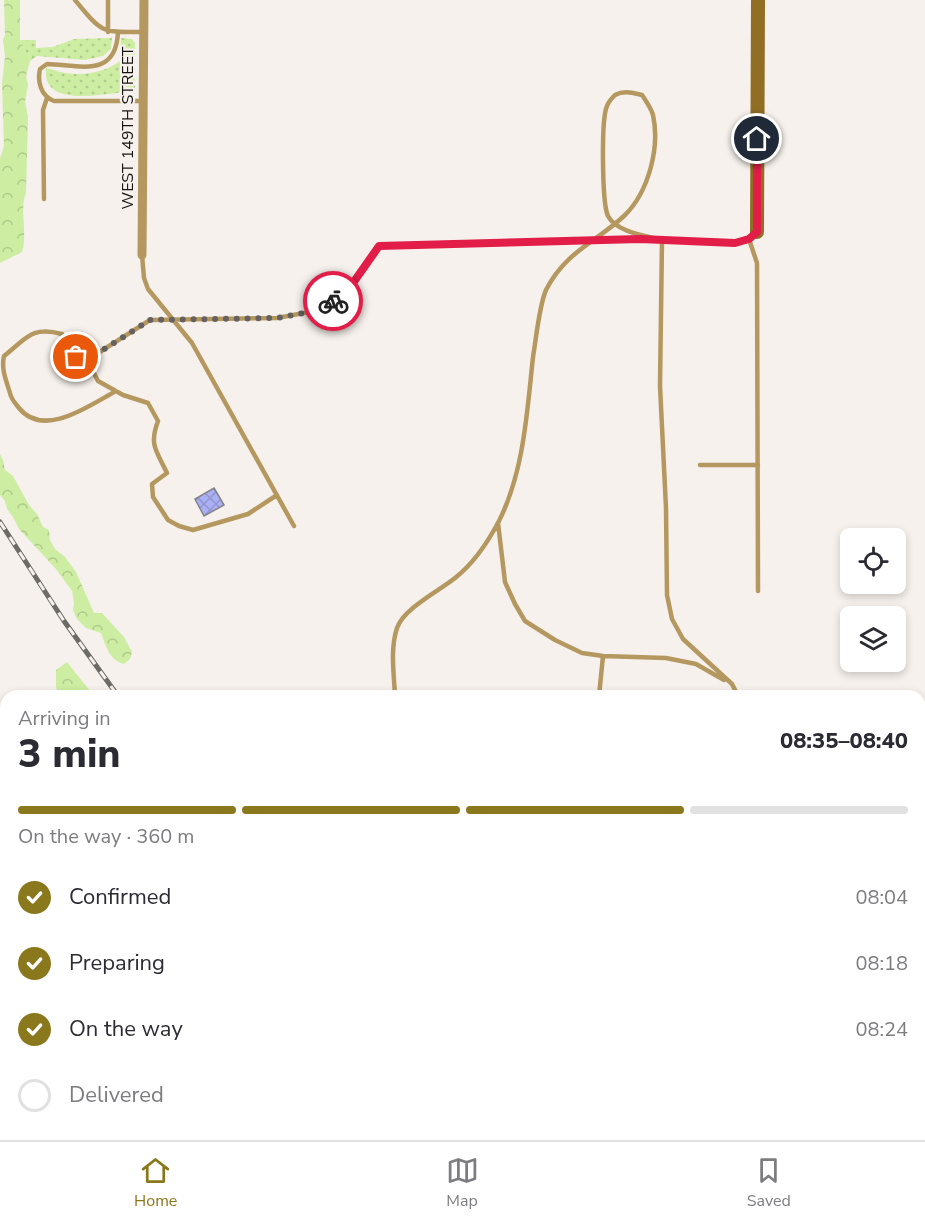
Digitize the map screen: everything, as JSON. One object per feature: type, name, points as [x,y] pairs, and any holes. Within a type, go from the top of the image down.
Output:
[{"type":"street","name":"WEST 149TH STREET","points":[[142,255],[144,0]]},
{"type":"street","points":[[753,235],[758,0]]},
{"type":"lane","points":[[75,0],[95,24],[108,32],[144,32]]},
{"type":"lane","points":[[108,0],[108,32]]},
{"type":"lane","points":[[118,32],[113,57],[90,67],[50,64],[42,66],[39,83],[47,98],[54,101],[144,101]]},
{"type":"lane","points":[[395,690],[394,648],[398,626],[411,610],[456,578],[473,561],[498,522],[512,493],[522,444],[536,337],[545,293],[561,267],[616,223],[627,213],[644,187],[654,159],[656,134],[652,112],[642,95],[629,92],[615,95],[607,105],[603,124],[605,204],[609,217],[616,223],[630,232],[662,240]]},
{"type":"lane","points":[[44,199],[43,110],[47,98]]},
{"type":"lane","points":[[87,360],[150,320],[277,318],[320,310],[346,293],[379,246],[593,240],[735,243],[753,235],[757,263],[758,591]]},
{"type":"lane","points":[[662,240],[660,386],[666,508],[667,595],[672,619],[683,639],[732,684],[735,690]]},
{"type":"lane","points":[[142,255],[144,278],[148,289],[192,343],[294,526]]},
{"type":"lane","points":[[116,392],[63,419],[37,422],[22,412],[11,398],[2,365],[4,356],[31,334],[44,330],[62,334],[76,357],[87,360],[98,381],[116,392],[148,403],[158,421],[153,436],[155,448],[167,472],[152,484],[153,497],[168,520],[179,526],[193,530],[248,514],[277,495]]},
{"type":"lane","points":[[700,465],[758,465]]},
{"type":"lane","points":[[498,522],[505,582],[514,604],[525,621],[582,653],[666,658],[696,664],[732,684]]},
{"type":"lane","points":[[600,690],[603,656]]},
{"type":"green space","points":[[4,0],[20,0],[20,40],[30,61],[26,76],[28,85],[25,102],[28,117],[26,192],[23,207],[24,244],[22,252],[0,263],[0,158],[4,146],[2,84],[5,56]]},
{"type":"green space","points":[[112,38],[111,49],[103,56],[85,60],[37,56],[30,61],[20,40],[36,40],[36,48],[53,47],[74,39]]},
{"type":"green space","points":[[121,38],[132,39],[135,43],[135,91],[79,96],[54,90],[47,81],[46,68],[79,74],[114,65],[120,61]]},
{"type":"green space","points":[[0,454],[5,470],[13,476],[43,527],[49,530],[50,540],[55,549],[65,557],[76,572],[94,613],[102,613],[124,637],[132,652],[130,659],[124,664],[111,656],[101,633],[86,628],[77,619],[73,610],[72,591],[56,569],[19,529],[7,509],[0,495]]},
{"type":"green space","points":[[67,662],[89,690],[57,690],[56,670]]},
{"type":"building","points":[[214,488],[224,505],[204,516],[195,499]]},
{"type":"railway","points":[[0,522],[64,621],[114,690]]},
{"type":"way so far","points":[[76,357],[87,360],[150,320],[277,318],[320,310],[333,301]]},
{"type":"route","points":[[333,301],[346,293],[379,246],[640,239],[735,243],[749,239],[757,232],[757,139]]}]
